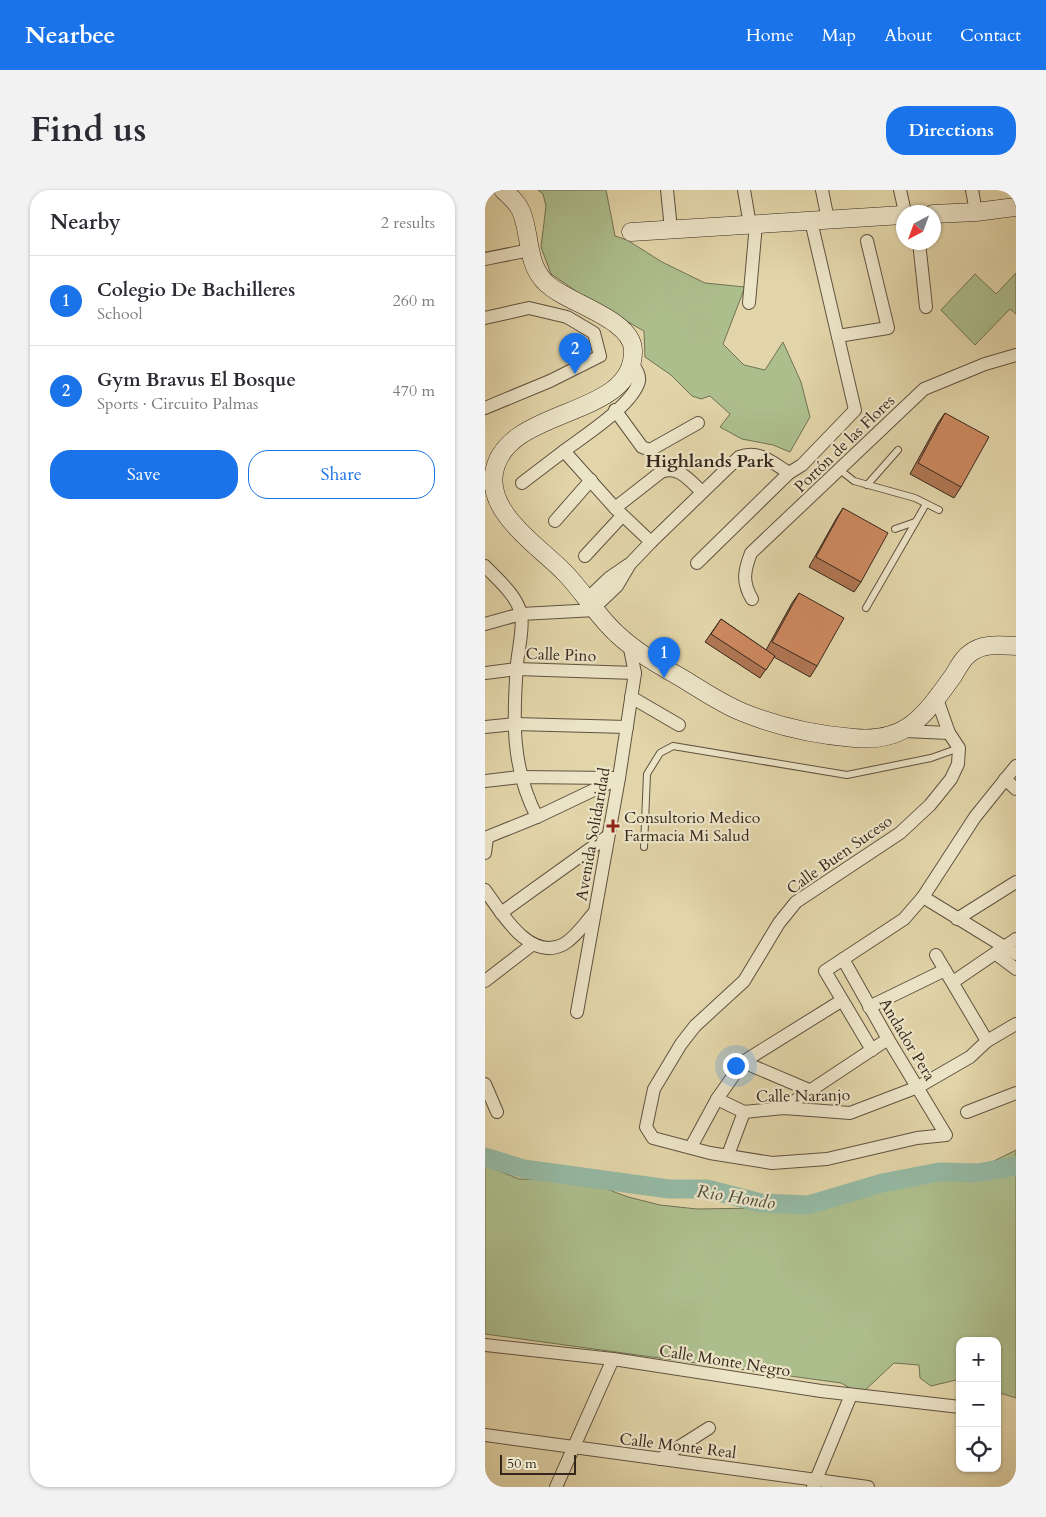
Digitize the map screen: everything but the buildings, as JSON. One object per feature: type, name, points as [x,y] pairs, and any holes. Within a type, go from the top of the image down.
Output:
[{"type":"main road","points":[[503,190],[521,211],[537,272],[546,283],[556,292],[612,321],[627,336],[633,346],[632,363],[627,374],[618,384],[596,401],[525,430],[511,442],[494,472],[494,489],[502,509],[519,530],[565,572],[593,606],[629,644],[655,663],[740,711],[775,724],[853,738],[882,738],[905,731],[927,712],[969,654],[994,644],[1016,646]]},
{"type":"main road","points":[[941,214],[976,212],[1016,206]]},
{"type":"main road","points":[[631,232],[896,215]]},
{"type":"street","points":[[667,190],[671,229]]},
{"type":"street","points":[[744,190],[753,224],[749,302]]},
{"type":"street","points":[[697,563],[789,474],[802,466],[855,410],[838,336],[819,220],[822,190]]},
{"type":"street","points":[[900,190],[902,205]]},
{"type":"street","points":[[972,190],[976,212]]},
{"type":"street","points":[[838,336],[888,328],[867,241]]},
{"type":"street","points":[[485,259],[530,250]]},
{"type":"street","points":[[920,250],[926,306]]},
{"type":"street","points":[[485,318],[529,308],[567,317],[594,333],[600,356],[550,382],[485,408]]},
{"type":"street","name":"Portón de las Flores","points":[[752,599],[745,587],[744,573],[751,553],[924,389],[985,364],[1016,355]]},
{"type":"street","points":[[522,482],[564,451],[630,396],[639,380],[639,374],[632,363]]},
{"type":"street","points":[[615,410],[642,447],[650,450],[697,423]]},
{"type":"street","points":[[564,451],[619,512],[651,542]]},
{"type":"street","points":[[485,624],[521,614],[593,606],[617,586],[630,564],[651,542],[739,457],[757,454],[789,474]]},
{"type":"street","points":[[585,556],[619,512],[667,469],[679,471],[702,492]]},
{"type":"street","points":[[555,521],[591,480]]},
{"type":"street","points":[[485,566],[513,597],[521,614],[515,724],[520,777],[537,816]]},
{"type":"street","points":[[485,584],[499,583]]},
{"type":"street","name":"Avenida Solidaridad","points":[[533,944],[549,947],[563,944],[575,935],[595,911],[619,778],[635,674],[629,644]]},
{"type":"street","name":"Calle Pino","points":[[485,673],[517,669],[635,674]]},
{"type":"street","points":[[631,697],[679,726]]},
{"type":"street","points":[[937,699],[949,732],[959,748]]},
{"type":"street","points":[[485,727],[515,724],[627,727]]},
{"type":"street","points":[[905,731],[949,732]]},
{"type":"street","name":"Calle Buen Suceso","points":[[691,1148],[653,1138],[646,1127],[654,1090],[681,1044],[695,1026],[744,981],[779,923],[796,902],[900,833],[930,805],[951,779],[959,764],[959,748]]},
{"type":"street","points":[[873,1050],[841,1001],[825,971],[905,919],[923,897],[964,833],[1016,766]]},
{"type":"street","points":[[485,781],[520,777],[619,778]]},
{"type":"street","points":[[485,853],[486,838],[619,778]]},
{"type":"street","points":[[1005,779],[1016,789]]},
{"type":"street","points":[[501,912],[608,836]]},
{"type":"street","points":[[957,919],[1016,882]]},
{"type":"street","points":[[485,890],[515,932],[533,944],[485,982]]},
{"type":"street","points":[[923,897],[1006,952],[1016,969]]},
{"type":"street","points":[[577,1012],[595,911]]},
{"type":"street","points":[[953,982],[1006,952],[1016,939]]},
{"type":"street","points":[[937,955],[987,1040]]},
{"type":"street","name":"Andador Pera","points":[[728,1155],[772,1163],[818,1159],[917,1138],[946,1135],[869,1007],[843,958]]},
{"type":"street","points":[[869,1007],[945,970]]},
{"type":"street","points":[[744,1112],[728,1155],[691,1148],[717,1099],[743,1062],[841,1001]]},
{"type":"street","name":"Calle Naranjo","points":[[717,1099],[744,1112],[784,1108],[850,1114],[918,1087],[970,1056],[987,1040],[1016,1024]]},
{"type":"street","points":[[784,1108],[888,1039]]},
{"type":"street","points":[[743,1062],[809,1090]]},
{"type":"street","points":[[485,1084],[497,1112]]},
{"type":"street","points":[[967,1112],[1016,1093]]},
{"type":"street","name":"Calle Monte Negro","points":[[485,1345],[613,1359],[851,1395],[956,1407]]},
{"type":"street","points":[[556,1487],[613,1359]]},
{"type":"street","points":[[814,1483],[851,1395]]},
{"type":"street","points":[[660,1459],[709,1428]]},
{"type":"street","name":"Calle Monte Real","points":[[485,1435],[660,1459],[814,1483],[868,1487]]},
{"type":"lane","points":[[867,484],[898,450]]},
{"type":"lane","points":[[840,470],[854,481],[915,498],[939,510]]},
{"type":"lane","points":[[866,608],[926,504]]},
{"type":"lane","points":[[895,529],[915,522]]},
{"type":"lane","points":[[644,846],[647,774],[659,753],[673,746],[847,775],[931,758],[959,748]]},
{"type":"green space","points":[[538,190],[606,190],[615,236],[627,240],[662,262],[705,283],[745,287],[723,344],[744,365],[765,370],[783,342],[801,382],[810,417],[790,452],[773,445],[742,439],[720,427],[730,414],[710,396],[701,399],[692,396],[671,375],[645,357],[644,331],[589,300],[551,274],[541,247],[546,206],[543,194]]},
{"type":"green space","points":[[1016,273],[1016,314],[1010,309],[975,345],[941,310],[975,274],[996,294]]},
{"type":"green space","points":[[1016,1150],[1016,1398],[1001,1393],[1001,1337],[956,1337],[956,1380],[931,1386],[920,1378],[919,1365],[894,1363],[861,1394],[841,1383],[485,1334],[485,1165],[519,1179],[585,1181],[628,1197],[660,1205],[697,1209],[822,1207],[850,1198],[984,1166]]},
{"type":"waterway","name":"Rio Hondo","points":[[485,1157],[524,1169],[669,1189],[707,1189],[761,1203],[808,1205],[882,1183],[939,1172],[977,1173],[1016,1166]]},
{"type":"place","name":"Gym Bravus El Bosque","points":[[575,374]]},
{"type":"place","name":"Colegio De Bachilleres","points":[[664,678]]},
{"type":"place","name":"Consultorio Medico Farmacia Mi Salud","points":[[613,826]]},
{"type":"district","name":"Highlands Park","points":[[710,461]]}]
